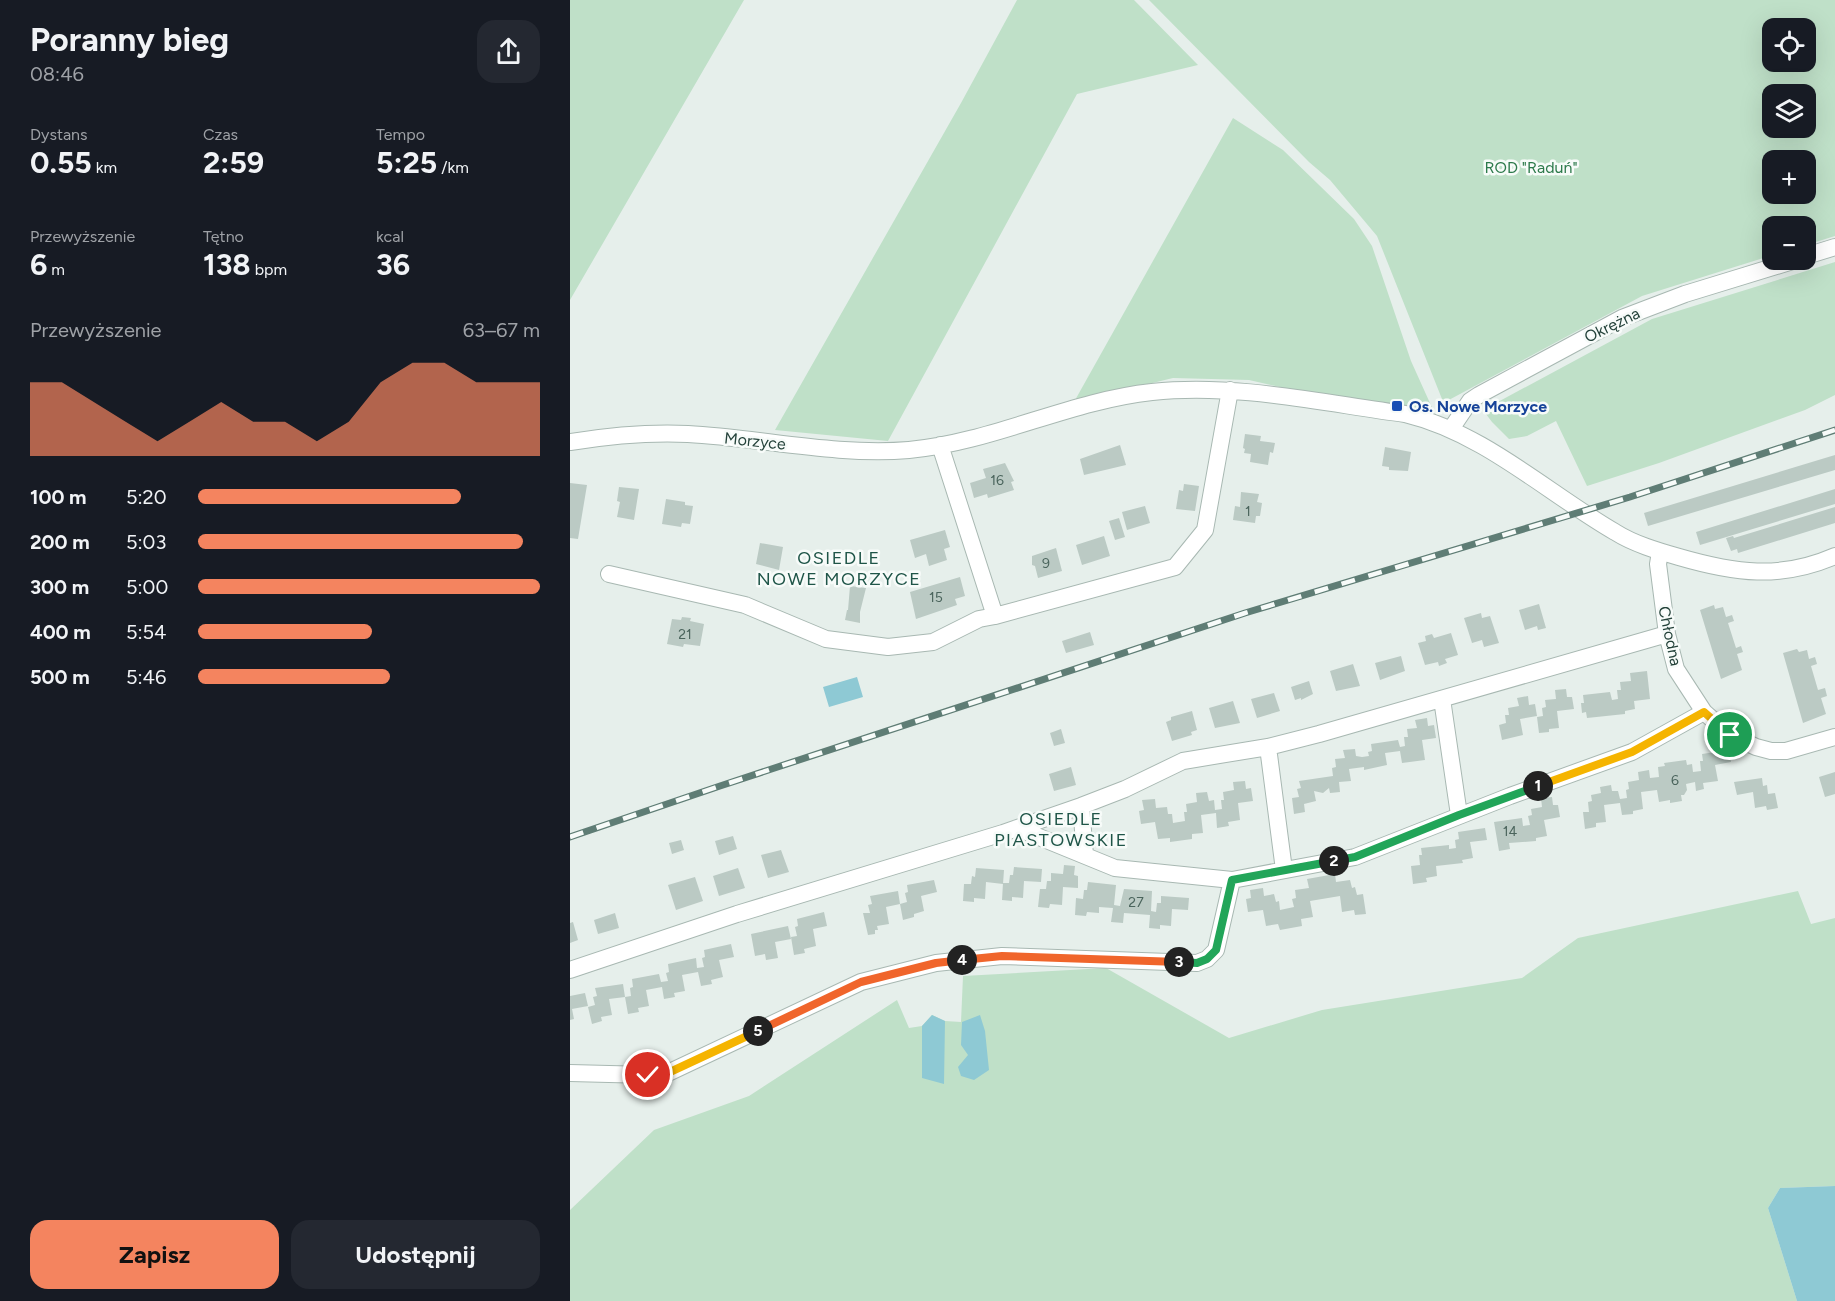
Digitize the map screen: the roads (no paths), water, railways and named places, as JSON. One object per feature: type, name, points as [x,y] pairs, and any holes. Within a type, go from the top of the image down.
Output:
[{"type":"street","points":[[1816,253],[1835,247]]},
{"type":"street","name":"Okrężna","points":[[1451,429],[1470,401],[1479,395],[1622,318],[1685,294],[1763,270]]},
{"type":"street","name":"Morzyce","points":[[570,442],[610,436],[686,434],[877,451],[910,450],[940,445],[1128,396],[1191,389],[1230,390],[1405,414],[1431,420],[1504,459],[1615,533],[1660,552],[1713,567],[1764,573],[1835,556]]},
{"type":"street","points":[[609,574],[745,605],[826,639],[888,647],[933,642],[979,619],[1175,567],[1205,530],[1230,390]]},
{"type":"street","points":[[940,445],[995,616]]},
{"type":"street","name":"Chłodna","points":[[1660,552],[1658,564],[1667,634],[1676,669],[1704,712],[1730,735],[1771,751],[1786,751],[1835,737]]},
{"type":"street","points":[[570,970],[737,914],[1017,828],[1125,789],[1183,761],[1268,747],[1667,634]]},
{"type":"street","points":[[1442,699],[1459,815]]},
{"type":"street","points":[[1017,828],[1115,868],[1232,880],[1355,857],[1459,815],[1632,752],[1704,712]]},
{"type":"street","points":[[1268,747],[1284,870]]},
{"type":"street","points":[[1081,806],[1085,855]]},
{"type":"street","points":[[570,1073],[648,1075],[670,1072],[861,982],[936,963],[1002,956],[1197,963],[1207,959],[1216,950],[1232,880]]},
{"type":"water","points":[[857,677],[863,697],[829,707],[823,687]]},
{"type":"water","points":[[932,1015],[945,1021],[944,1084],[922,1078],[922,1026]]},
{"type":"water","points":[[980,1015],[985,1031],[989,1070],[974,1080],[961,1076],[958,1067],[968,1055],[961,1045],[962,1022]]},
{"type":"water","points":[[1835,1186],[1835,1301],[1797,1301],[1768,1208],[1780,1188]]},
{"type":"railway","points":[[570,837],[1245,613],[1630,497],[1835,430]]},
{"type":"place","name":"Os. Nowe Morzyce","points":[[1397,406]]},
{"type":"district","name":"OSIEDLE NOWE MORZYCE","points":[[839,568]]},
{"type":"district","name":"OSIEDLE PIASTOWSKIE","points":[[1061,829]]},
{"type":"park label","name":"ROD \"Raduń\"","points":[[1531,167]]}]
